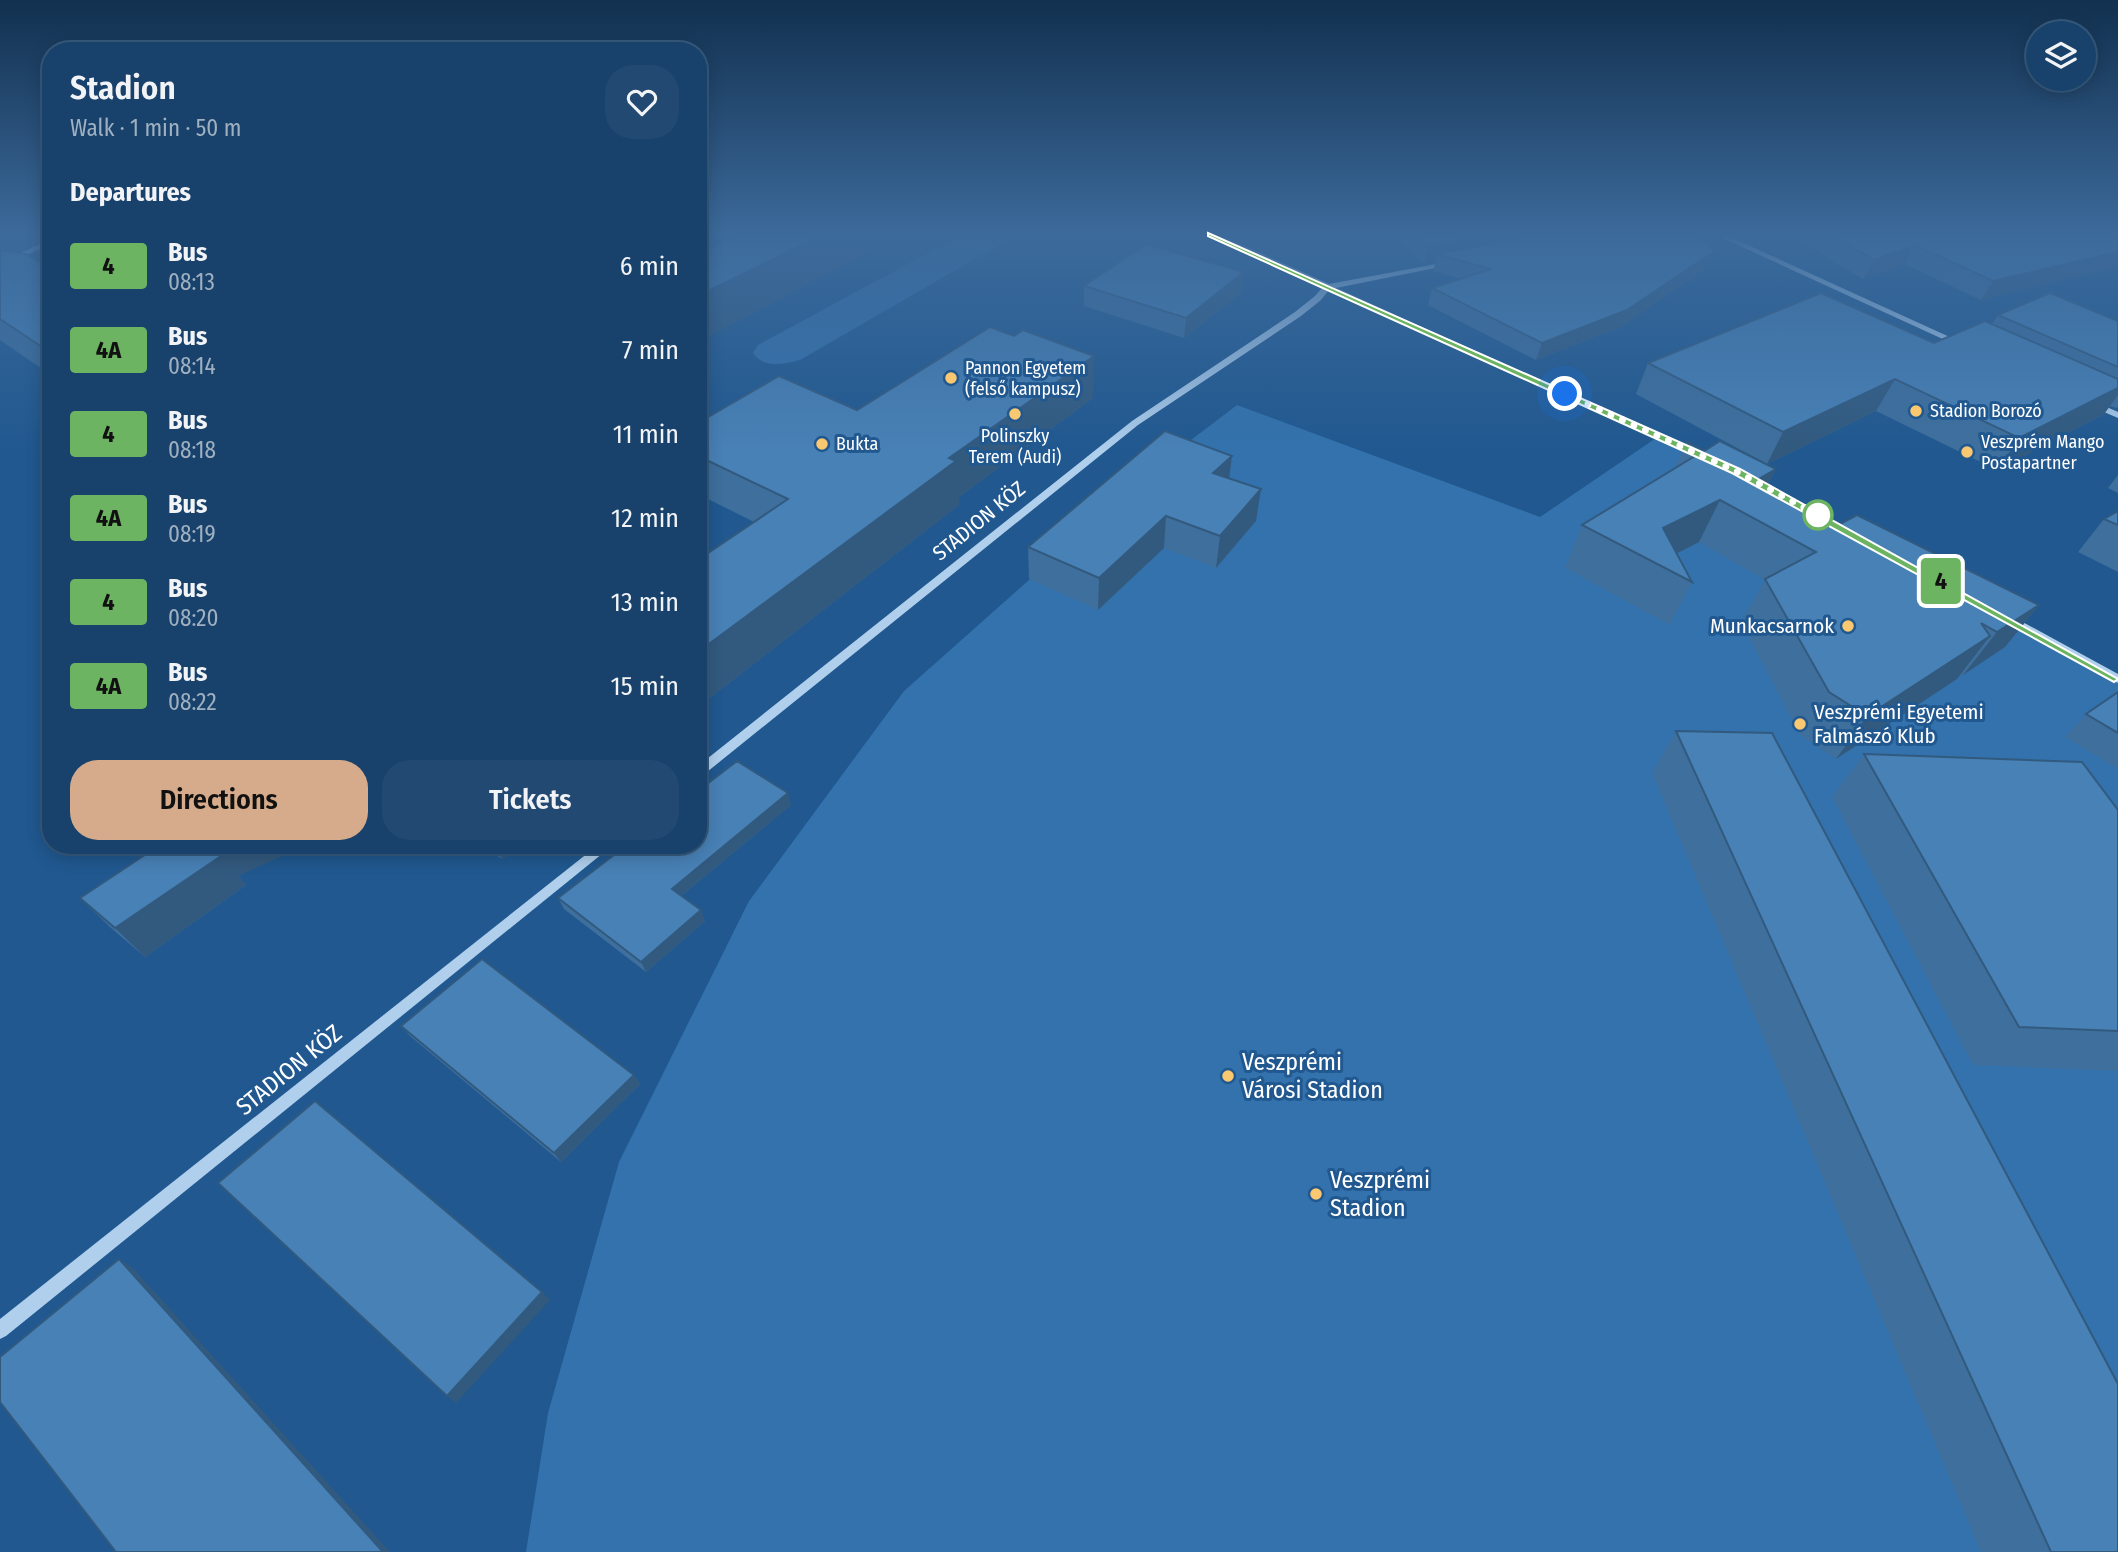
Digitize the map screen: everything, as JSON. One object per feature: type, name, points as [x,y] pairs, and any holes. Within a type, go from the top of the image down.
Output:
[{"type":"street","name":"STADION KÖZ","points":[[707,765],[1135,423],[1307,306]]},
{"type":"street","points":[[1369,306],[1713,461]]},
{"type":"street","points":[[1878,306],[1968,347]]},
{"type":"street","points":[[2080,398],[2118,415]]},
{"type":"street","points":[[2002,614],[2118,679]]},
{"type":"street","name":"STADION KÖZ","points":[[0,1330],[596,854]]},
{"type":"shaded area","points":[[829,306],[893,306],[800,360],[781,364],[768,363],[753,353],[758,345]]},
{"type":"shaded area","name":"Veszprémi Városi Stadion","points":[[1237,405],[1540,517],[1659,436],[2118,679],[2118,1552],[526,1552],[548,1413],[619,1162],[749,901],[904,691],[1162,462]]},
{"type":"building","points":[[0,306],[42,306],[42,347],[0,319]]},
{"type":"building","points":[[1149,306],[1201,306],[1186,318]]},
{"type":"building","points":[[1469,306],[1632,306],[1627,310],[1542,343]]},
{"type":"building","points":[[1788,306],[1851,306],[1934,343],[1985,321],[2118,379],[2118,388],[2019,438],[1895,379],[1783,432],[1648,363]]},
{"type":"building","points":[[2018,306],[2083,306],[2118,321],[2118,367],[1998,315]]},
{"type":"building","points":[[990,327],[1014,336],[1023,330],[1094,356],[949,458],[956,461],[707,645],[707,552],[788,499],[707,460],[707,418],[779,376],[857,410]]},
{"type":"building","points":[[1165,431],[1232,456],[1213,473],[1261,489],[1220,536],[1166,516],[1099,578],[1028,547]]},
{"type":"building","points":[[1720,441],[1776,469],[1757,480],[1840,524],[1857,515],[2039,605],[1997,632],[1981,623],[1990,636],[1867,716],[1829,692],[1765,579],[1816,552],[1720,500],[1663,528],[1692,582],[1582,525],[1695,456],[1687,442],[1704,451]]},
{"type":"building","points":[[2118,511],[2118,525],[2104,519]]},
{"type":"building","points":[[2118,692],[2118,733],[2086,714]]},
{"type":"building","points":[[1676,731],[1772,733],[2118,1384],[2118,1552],[2051,1552]]},
{"type":"building","points":[[1864,754],[2082,762],[2118,810],[2118,1031],[2019,1027]]},
{"type":"building","points":[[737,761],[788,793],[672,889],[701,910],[641,962],[558,898],[615,854],[707,854],[707,784]]},
{"type":"building","points":[[146,854],[221,856],[115,928],[80,898]]},
{"type":"building","points":[[482,959],[634,1075],[554,1153],[401,1026]]},
{"type":"building","points":[[315,1101],[542,1292],[447,1396],[218,1183]]},
{"type":"building","points":[[119,1259],[383,1552],[116,1552],[0,1402],[0,1357]]},
{"type":"bus line","name":"4","points":[[1369,306],[1736,471],[2118,679]]},
{"type":"place","name":"Pannon Egyetem (felső kampusz)","points":[[951,378]]},
{"type":"place","name":"Stadion Borozó","points":[[1916,411]]},
{"type":"place","name":"Polinszky Terem (Audi)","points":[[1015,414]]},
{"type":"place","name":"Bukta","points":[[822,444]]},
{"type":"place","name":"Veszprém Mango Postapartner","points":[[1967,452]]},
{"type":"place","name":"Munkacsarnok","points":[[1848,626]]},
{"type":"place","name":"Veszprémi Egyetemi Falmászó Klub","points":[[1800,724]]},
{"type":"place","name":"Veszprémi Városi Stadion","points":[[1228,1076]]},
{"type":"place","name":"Veszprémi Stadion","points":[[1316,1194]]},
{"type":"route","points":[[1565,394],[1736,471],[1818,515]]}]
